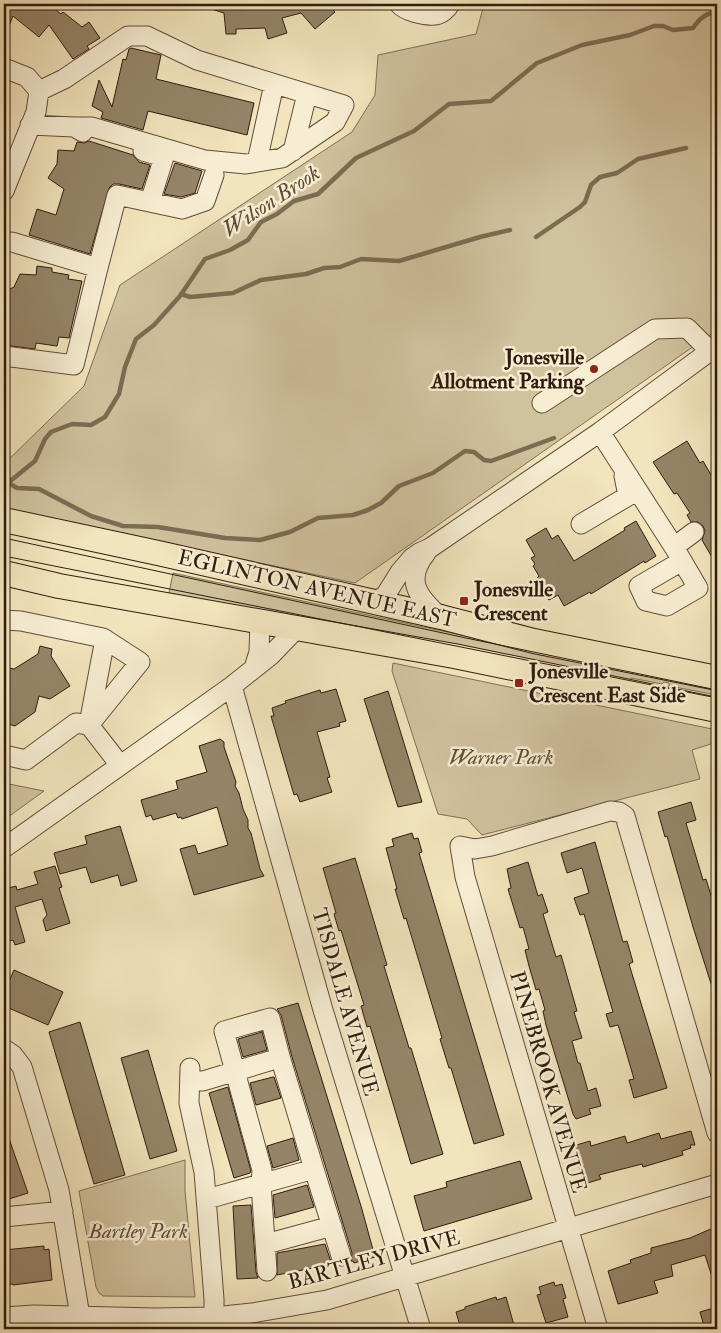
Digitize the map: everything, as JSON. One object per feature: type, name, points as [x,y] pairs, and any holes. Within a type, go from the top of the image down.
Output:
[{"type":"main road","name":"EGLINTON AVENUE EAST","points":[[4,520],[441,617],[534,641],[717,678]]},
{"type":"main road","name":"EGLINTON AVENUE EAST","points":[[4,573],[59,586],[454,656],[717,710]]},
{"type":"street","points":[[398,4],[405,11],[434,16],[444,11],[450,4]]},
{"type":"street","points":[[30,125],[92,127],[205,160],[246,164],[282,158],[335,122],[344,104],[197,60],[147,36],[128,36],[64,79],[38,92]]},
{"type":"street","points":[[4,68],[27,77],[38,92],[36,112],[4,191]]},
{"type":"street","points":[[257,162],[274,84]]},
{"type":"street","points":[[294,150],[307,94]]},
{"type":"street","points":[[74,127],[83,132],[164,157],[150,202]]},
{"type":"street","points":[[4,356],[74,365],[117,195],[182,209],[205,201],[214,175]]},
{"type":"street","points":[[6,240],[98,268]]},
{"type":"street","points":[[373,602],[385,596],[400,572],[419,552],[430,548],[600,432],[714,348],[687,328],[655,329],[542,403]]},
{"type":"street","points":[[600,432],[678,554],[694,532]]},
{"type":"street","points":[[622,467],[628,496],[645,520]]},
{"type":"street","points":[[581,524],[628,496]]},
{"type":"street","points":[[430,548],[419,561],[414,578],[421,598],[441,617]]},
{"type":"street","points":[[4,620],[21,621],[105,639],[140,662],[89,725]]},
{"type":"street","points":[[254,668],[259,652],[260,621]]},
{"type":"street","points":[[4,848],[232,686],[271,655],[298,627]]},
{"type":"street","points":[[89,725],[105,639]]},
{"type":"street","name":"TISDALE AVENUE","points":[[232,686],[323,1010],[421,1329]]},
{"type":"street","points":[[4,755],[26,760],[76,723],[89,725],[120,765]]},
{"type":"street","name":"PINEBROOK AVENUE","points":[[598,1329],[465,877],[460,846],[475,849],[492,846],[610,811],[619,812],[625,816],[717,1134]]},
{"type":"street","points":[[268,1271],[261,1184],[262,1170],[224,1031],[270,1018],[341,1256]]},
{"type":"street","points":[[4,1049],[13,1055],[22,1067],[59,1190],[80,1316]]},
{"type":"street","points":[[214,1317],[207,1199],[204,1172],[189,1103],[190,1074],[203,1080],[276,1059],[281,1060]]},
{"type":"street","points":[[207,1199],[314,1169]]},
{"type":"street","name":"BARTLEY DRIVE","points":[[4,1317],[34,1315],[80,1316],[153,1324],[214,1317],[254,1321],[406,1278],[717,1184]]},
{"type":"street","points":[[4,1217],[63,1211]]},
{"type":"street","points":[[266,1244],[332,1226]]},
{"type":"green space","points":[[510,4],[717,4],[717,330],[355,583],[4,509],[4,464],[84,386],[120,285],[352,132],[375,95],[378,55],[476,34],[483,8],[509,6]]},
{"type":"green space","points":[[173,573],[717,688],[717,695],[669,686],[669,683],[664,682],[662,684],[631,678],[630,683],[169,593]]},
{"type":"green space","name":"Warner Park","points":[[393,663],[717,730],[717,742],[692,750],[700,779],[482,835],[467,819],[438,814],[392,671]]},
{"type":"green space","points":[[4,783],[44,791],[4,820]]},
{"type":"green space","name":"Bartley Park","points":[[185,1160],[185,1191],[195,1297],[103,1296],[96,1287],[79,1191]]},
{"type":"building","points":[[4,4],[49,4],[82,27],[89,22],[100,38],[87,46],[89,49],[73,59],[49,25],[39,37],[13,16],[4,38]]},
{"type":"building","points":[[202,4],[241,4],[242,10],[263,4],[328,4],[335,12],[315,29],[301,13],[282,18],[287,33],[268,39],[265,28],[236,29],[236,34],[226,34],[224,13],[202,6]]},
{"type":"building","points":[[131,48],[161,55],[156,79],[254,103],[247,135],[148,111],[143,130],[101,118],[103,112],[92,106],[99,80],[112,107],[123,59],[126,60]]},
{"type":"building","points":[[89,141],[133,155],[139,162],[150,165],[142,189],[119,184],[113,184],[109,188],[90,254],[29,235],[37,209],[56,215],[64,189],[48,178],[57,164],[58,150],[74,151],[77,142],[84,143]]},
{"type":"building","points":[[175,163],[202,171],[195,193],[181,197],[164,194]]},
{"type":"building","points":[[37,266],[52,268],[52,272],[69,275],[68,279],[82,281],[69,338],[59,337],[57,346],[36,343],[35,349],[4,345],[4,292],[14,287],[20,274],[36,275]]},
{"type":"building","points":[[687,441],[700,463],[703,461],[717,485],[717,566],[702,540],[705,531],[703,526],[698,522],[691,522],[687,515],[690,513],[677,493],[674,494],[653,462]]},
{"type":"building","points":[[636,521],[656,556],[645,563],[644,561],[591,594],[590,592],[564,606],[558,595],[549,600],[536,579],[539,576],[531,558],[535,556],[526,540],[546,528],[552,539],[558,535],[574,561],[625,530],[624,528]]},
{"type":"building","points":[[40,646],[52,649],[51,656],[70,686],[50,699],[39,696],[35,712],[15,726],[4,723],[4,667],[14,669],[38,654]]},
{"type":"building","points":[[336,689],[346,721],[339,723],[340,726],[317,732],[330,777],[327,778],[332,792],[300,802],[297,794],[294,795],[271,716],[274,716],[272,708],[286,703],[285,701],[320,690],[321,693]]},
{"type":"building","points":[[388,691],[422,802],[398,807],[364,699]]},
{"type":"building","points":[[220,739],[224,742],[236,782],[235,786],[248,820],[248,828],[260,869],[264,876],[194,895],[180,849],[195,845],[198,854],[228,845],[217,807],[182,819],[181,817],[178,818],[176,813],[153,820],[151,815],[146,817],[141,800],[178,789],[176,781],[207,772],[199,746]]},
{"type":"building","points":[[691,802],[696,820],[686,823],[703,880],[706,879],[713,902],[717,901],[717,993],[714,993],[667,836],[665,837],[658,812]]},
{"type":"building","points":[[120,826],[137,881],[121,886],[118,875],[91,883],[86,867],[60,874],[54,853],[87,844],[85,836]]},
{"type":"building","points":[[412,833],[414,839],[418,838],[422,852],[419,853],[504,1135],[474,1144],[451,1068],[449,1068],[440,1039],[442,1038],[406,918],[404,919],[395,889],[397,889],[386,848],[394,846],[392,839]]},
{"type":"building","points":[[595,842],[623,942],[627,941],[633,962],[629,964],[667,1088],[634,1098],[629,1080],[634,1079],[620,1031],[618,1025],[610,1027],[606,1014],[613,1012],[584,914],[580,915],[574,898],[589,893],[582,868],[567,873],[561,853]]},
{"type":"building","points":[[355,858],[387,965],[384,966],[443,1154],[411,1164],[370,1026],[367,1027],[361,1006],[364,1005],[341,930],[339,931],[334,914],[336,913],[323,868]]},
{"type":"building","points":[[528,862],[538,896],[542,894],[548,912],[543,914],[556,957],[561,955],[577,1011],[574,1012],[582,1038],[572,1041],[578,1063],[580,1063],[588,1091],[596,1088],[601,1106],[589,1109],[591,1114],[576,1119],[546,1025],[543,1011],[545,1010],[539,989],[536,990],[529,966],[525,950],[529,949],[523,927],[520,928],[508,889],[511,888],[507,869]]},
{"type":"building","points":[[55,866],[62,887],[59,888],[70,923],[46,931],[43,920],[47,915],[42,899],[15,907],[25,942],[15,945],[13,940],[4,943],[4,881],[6,880],[9,888],[16,886],[17,890],[38,884],[34,872]]},
{"type":"building","points":[[14,970],[63,992],[48,1025],[4,1006],[4,993]]},
{"type":"building","points":[[298,1003],[375,1257],[354,1263],[351,1261],[352,1253],[281,1015],[277,1009]]},
{"type":"building","points":[[80,1022],[125,1175],[94,1184],[49,1032]]},
{"type":"building","points":[[262,1032],[267,1050],[243,1057],[238,1039]]},
{"type":"building","points":[[148,1050],[177,1151],[150,1159],[121,1058]]},
{"type":"building","points":[[274,1077],[281,1098],[256,1105],[250,1083]]},
{"type":"building","points":[[228,1087],[251,1171],[234,1178],[209,1093]]},
{"type":"building","points":[[4,1130],[6,1130],[28,1193],[9,1199],[8,1195],[4,1197]]},
{"type":"building","points":[[691,1131],[695,1145],[690,1145],[691,1148],[682,1151],[683,1155],[643,1167],[642,1164],[599,1175],[601,1179],[584,1184],[573,1146],[590,1141],[591,1146],[625,1136],[627,1143],[659,1133],[661,1139]]},
{"type":"building","points":[[293,1138],[299,1160],[273,1168],[267,1146]]},
{"type":"building","points":[[520,1161],[532,1199],[424,1231],[414,1196],[447,1187],[446,1182]]},
{"type":"building","points":[[307,1185],[314,1207],[275,1218],[273,1195]]},
{"type":"building","points":[[251,1205],[258,1278],[237,1279],[233,1206]]},
{"type":"building","points":[[713,1228],[714,1230],[717,1229],[717,1286],[715,1286],[705,1255],[671,1265],[673,1276],[654,1281],[658,1293],[618,1304],[608,1271],[631,1263],[630,1260],[651,1253],[651,1248],[690,1238]]},
{"type":"building","points":[[325,1244],[330,1259],[334,1264],[277,1275],[277,1253]]},
{"type":"building","points":[[44,1246],[44,1250],[49,1249],[52,1280],[4,1285],[4,1250]]},
{"type":"building","points":[[554,1282],[555,1286],[562,1284],[566,1298],[563,1299],[568,1317],[546,1323],[537,1295],[541,1294],[539,1287]]},
{"type":"building","points":[[496,1297],[497,1300],[506,1297],[514,1325],[501,1329],[461,1329],[456,1312],[465,1309],[465,1307]]},
{"type":"building","points":[[717,1307],[717,1329],[705,1329],[700,1312]]},
{"type":"waterway","name":"Wilson Brook","points":[[4,486],[35,461],[45,439],[51,432],[72,424],[91,425],[105,417],[119,394],[125,367],[136,339],[154,325],[180,296],[205,259],[230,250],[248,240],[261,222],[277,214],[294,201],[318,194],[356,158],[414,131],[449,104],[491,101],[537,63],[582,45],[630,35],[654,26],[663,26],[673,30],[693,28],[703,17],[717,11]]},
{"type":"waterway","points":[[536,237],[580,207],[585,202],[591,185],[600,177],[617,173],[638,159],[686,148]]},
{"type":"waterway","points":[[181,294],[190,297],[233,293],[261,280],[306,274],[324,268],[340,267],[361,259],[399,261],[510,230]]},
{"type":"waterway","points":[[7,482],[17,488],[39,489],[91,516],[123,526],[158,527],[225,538],[260,540],[290,532],[318,518],[353,515],[368,510],[381,503],[399,486],[433,473],[465,451],[474,452],[484,460],[491,461],[554,438]]},
{"type":"tram line","points":[[4,538],[717,690]]},
{"type":"tram line","points":[[4,556],[717,698]]},
{"type":"place","name":"Jonesville Allotment Parking","points":[[594,369]]},
{"type":"place","name":"Jonesville Crescent","points":[[464,601]]},
{"type":"place","name":"Jonesville Crescent East Side","points":[[519,683]]}]
